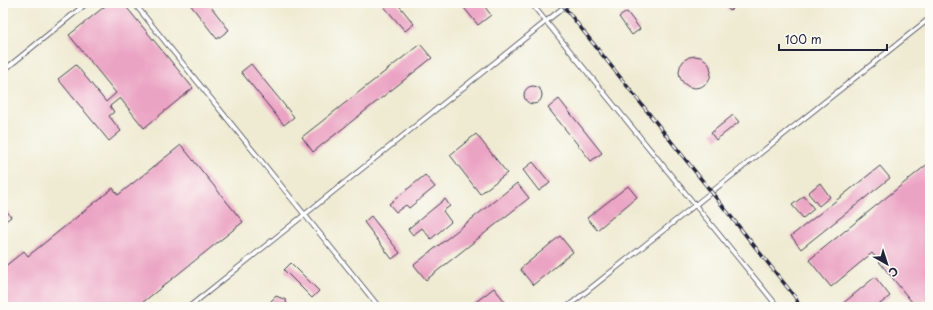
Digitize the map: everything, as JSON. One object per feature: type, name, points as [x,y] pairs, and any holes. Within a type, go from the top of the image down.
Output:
[{"type":"lane","points":[[3,71],[87,3]]},
{"type":"lane","points":[[134,3],[379,307]]},
{"type":"lane","points":[[531,3],[778,307]]},
{"type":"lane","points":[[189,307],[569,3]]},
{"type":"lane","points":[[567,307],[930,18]]},
{"type":"building","points":[[109,3],[123,3],[193,88],[144,128],[120,98],[110,106],[114,112],[109,116],[121,131],[109,141],[58,79],[76,65],[106,102],[116,93],[69,35]]},
{"type":"building","points":[[189,3],[208,3],[229,30],[217,39]]},
{"type":"building","points":[[381,3],[397,3],[414,24],[405,31]]},
{"type":"building","points":[[460,3],[482,3],[491,15],[478,25]]},
{"type":"building","points":[[723,3],[739,3],[730,11]]},
{"type":"building","points":[[627,12],[640,29],[632,35],[619,17]]},
{"type":"building","points":[[420,44],[432,58],[313,152],[302,137]]},
{"type":"building","points":[[695,56],[704,59],[708,63],[711,72],[708,81],[704,85],[695,88],[686,85],[682,81],[679,72],[682,63],[686,59]]},
{"type":"building","points":[[251,64],[294,117],[284,125],[241,72]]},
{"type":"building","points":[[529,86],[537,86],[542,91],[540,102],[537,104],[529,104],[524,99],[524,91]]},
{"type":"building","points":[[559,99],[602,153],[591,161],[548,108]]},
{"type":"building","points":[[733,115],[739,122],[716,140],[711,133]]},
{"type":"building","points":[[476,134],[507,173],[480,194],[450,155]]},
{"type":"building","points":[[181,145],[243,222],[137,307],[3,307],[3,268],[24,251],[28,256],[113,188],[118,195]]},
{"type":"building","points":[[533,162],[550,183],[539,191],[523,170]]},
{"type":"building","points":[[930,162],[930,298],[919,307],[916,307],[872,253],[831,287],[809,260]]},
{"type":"building","points":[[880,166],[890,178],[801,249],[791,236]]},
{"type":"building","points":[[425,175],[435,187],[409,208],[406,205],[396,212],[389,204]]},
{"type":"building","points":[[517,183],[529,198],[426,280],[414,265]]},
{"type":"building","points":[[820,183],[830,197],[819,206],[808,193]]},
{"type":"building","points":[[628,186],[637,197],[597,230],[587,218]]},
{"type":"building","points":[[804,196],[814,209],[803,218],[792,205]]},
{"type":"building","points":[[445,199],[450,206],[443,211],[451,222],[431,239],[422,228],[413,235],[408,229]]},
{"type":"building","points":[[3,206],[11,217],[3,223]]},
{"type":"building","points":[[371,216],[400,253],[392,259],[364,222]]},
{"type":"building","points":[[560,236],[573,252],[533,285],[520,269]]},
{"type":"building","points":[[291,263],[319,291],[312,298],[284,270]]},
{"type":"building","points":[[875,277],[890,296],[876,307],[842,307],[841,305]]},
{"type":"building","points":[[494,288],[506,303],[501,307],[475,307],[473,304]]},
{"type":"building","points":[[276,296],[286,300],[287,307],[270,307],[271,301]]},
{"type":"railway","points":[[561,3],[795,297],[800,307]]}]
